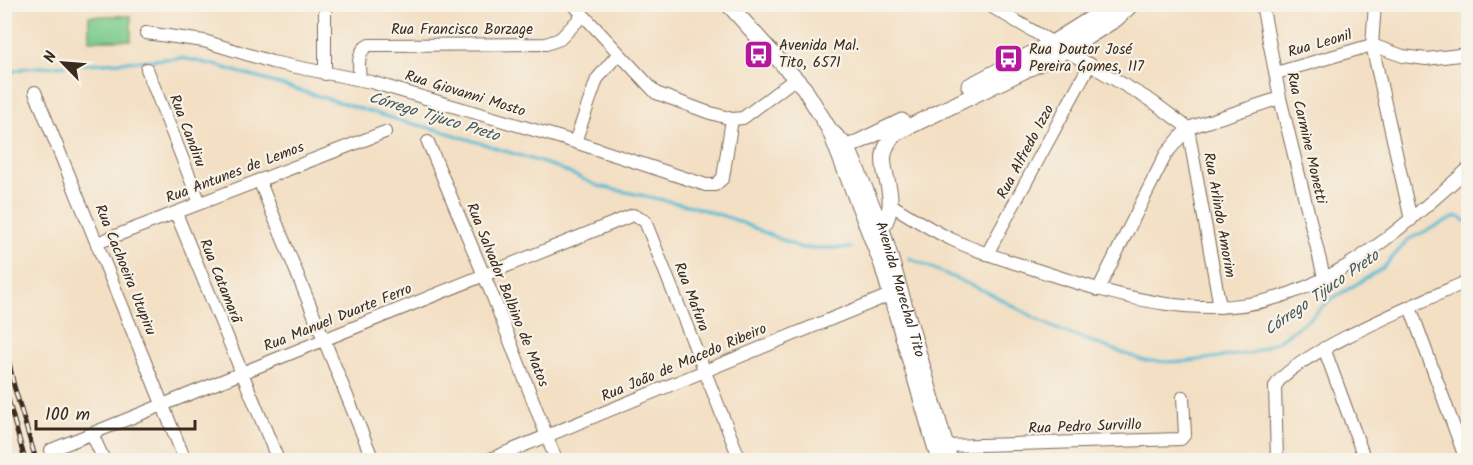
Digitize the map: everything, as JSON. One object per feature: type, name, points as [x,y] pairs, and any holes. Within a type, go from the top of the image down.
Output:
[{"type":"main road","name":"Avenida Marechal Tito","points":[[728,4],[796,78],[829,129],[848,148],[882,229],[948,453]]},
{"type":"main road","points":[[882,229],[890,204],[884,173],[884,152],[896,133],[1059,47],[1114,4]]},
{"type":"main road","points":[[848,148],[1116,19],[1132,4]]},
{"type":"main road","points":[[848,148],[873,145],[884,152]]},
{"type":"main road","name":"Avenida Marechal Tito","points":[[848,148],[939,460]]},
{"type":"street","points":[[325,4],[325,74]]},
{"type":"street","points":[[573,4],[656,93],[732,119],[750,115],[796,78]]},
{"type":"street","points":[[987,4],[1153,102],[1188,128]]},
{"type":"street","name":"Rua Carmine Monetti","points":[[1262,4],[1280,98],[1324,277]]},
{"type":"street","points":[[1376,5],[1372,45],[1411,220]]},
{"type":"street","name":"Rua Francisco Borzage","points":[[360,79],[360,54],[364,47],[369,45],[546,44],[560,39],[583,15]]},
{"type":"street","name":"Rua Giovanni Mosto","points":[[146,33],[204,41],[239,53],[325,74],[360,79],[574,142],[706,185],[715,185],[723,178],[732,119]]},
{"type":"street","points":[[1372,45],[1403,56],[1426,59],[1454,58],[1468,54]]},
{"type":"street","name":"Rua Leonil","points":[[1276,73],[1372,45]]},
{"type":"street","points":[[574,142],[597,79],[618,54]]},
{"type":"street","name":"Rua Alfredo Izzo","points":[[987,254],[1090,64]]},
{"type":"street","name":"Rua Candiru","points":[[147,69],[200,203]]},
{"type":"street","name":"Rua Cachoeira Utupiru","points":[[35,92],[185,460]]},
{"type":"street","points":[[1098,290],[1166,154],[1188,128],[1280,98]]},
{"type":"street","name":"Rua Arlindo Amorim","points":[[1188,128],[1220,307]]},
{"type":"street","name":"Rua Antunes de Lemos","points":[[97,243],[385,132]]},
{"type":"street","name":"Rua Salvador Balbino de Matos","points":[[428,142],[484,274],[556,460]]},
{"type":"street","points":[[890,204],[941,234],[987,254],[1098,290],[1155,303],[1195,308],[1220,307],[1257,303],[1292,293],[1324,277],[1387,240],[1468,169]]},
{"type":"street","points":[[259,180],[373,460]]},
{"type":"street","name":"Rua Catamarã","points":[[176,213],[278,460]]},
{"type":"street","name":"Rua Manuel Duarte Ferro","points":[[51,450],[484,274],[636,215]]},
{"type":"street","name":"Rua Mafura","points":[[636,215],[645,221],[740,460]]},
{"type":"street","points":[[1277,460],[1275,387],[1281,379],[1324,348],[1468,281]]},
{"type":"street","name":"Rua João de Macedo Ribeiro","points":[[488,460],[892,294]]},
{"type":"street","points":[[1410,307],[1466,460]]},
{"type":"street","points":[[1324,348],[1365,460]]},
{"type":"street","name":"Rua Pedro Survillo","points":[[948,453],[1181,439],[1185,434],[1183,397]]},
{"type":"street","points":[[92,434],[104,460]]},
{"type":"green space","points":[[89,16],[131,16],[131,40],[89,40]]},
{"type":"waterway","name":"Córrego Tijuco Preto","points":[[4,81],[14,71],[26,68],[182,58],[215,65],[439,130],[556,167],[598,186],[691,206],[733,219],[801,248],[851,248]]},
{"type":"waterway","name":"Córrego Tijuco Preto","points":[[909,258],[989,293],[1054,328],[1145,361],[1182,362],[1252,353],[1278,341],[1309,319],[1330,300],[1383,268],[1409,239],[1457,216],[1468,222]]},
{"type":"railway","points":[[4,339],[14,386],[36,460]]},
{"type":"railway","points":[[4,385],[25,460]]},
{"type":"place","name":"Avenida Mal. Tito, 6571","points":[[758,55]]},
{"type":"place","name":"Rua Doutor José Pereira Gomes, 117","points":[[1008,59]]}]
